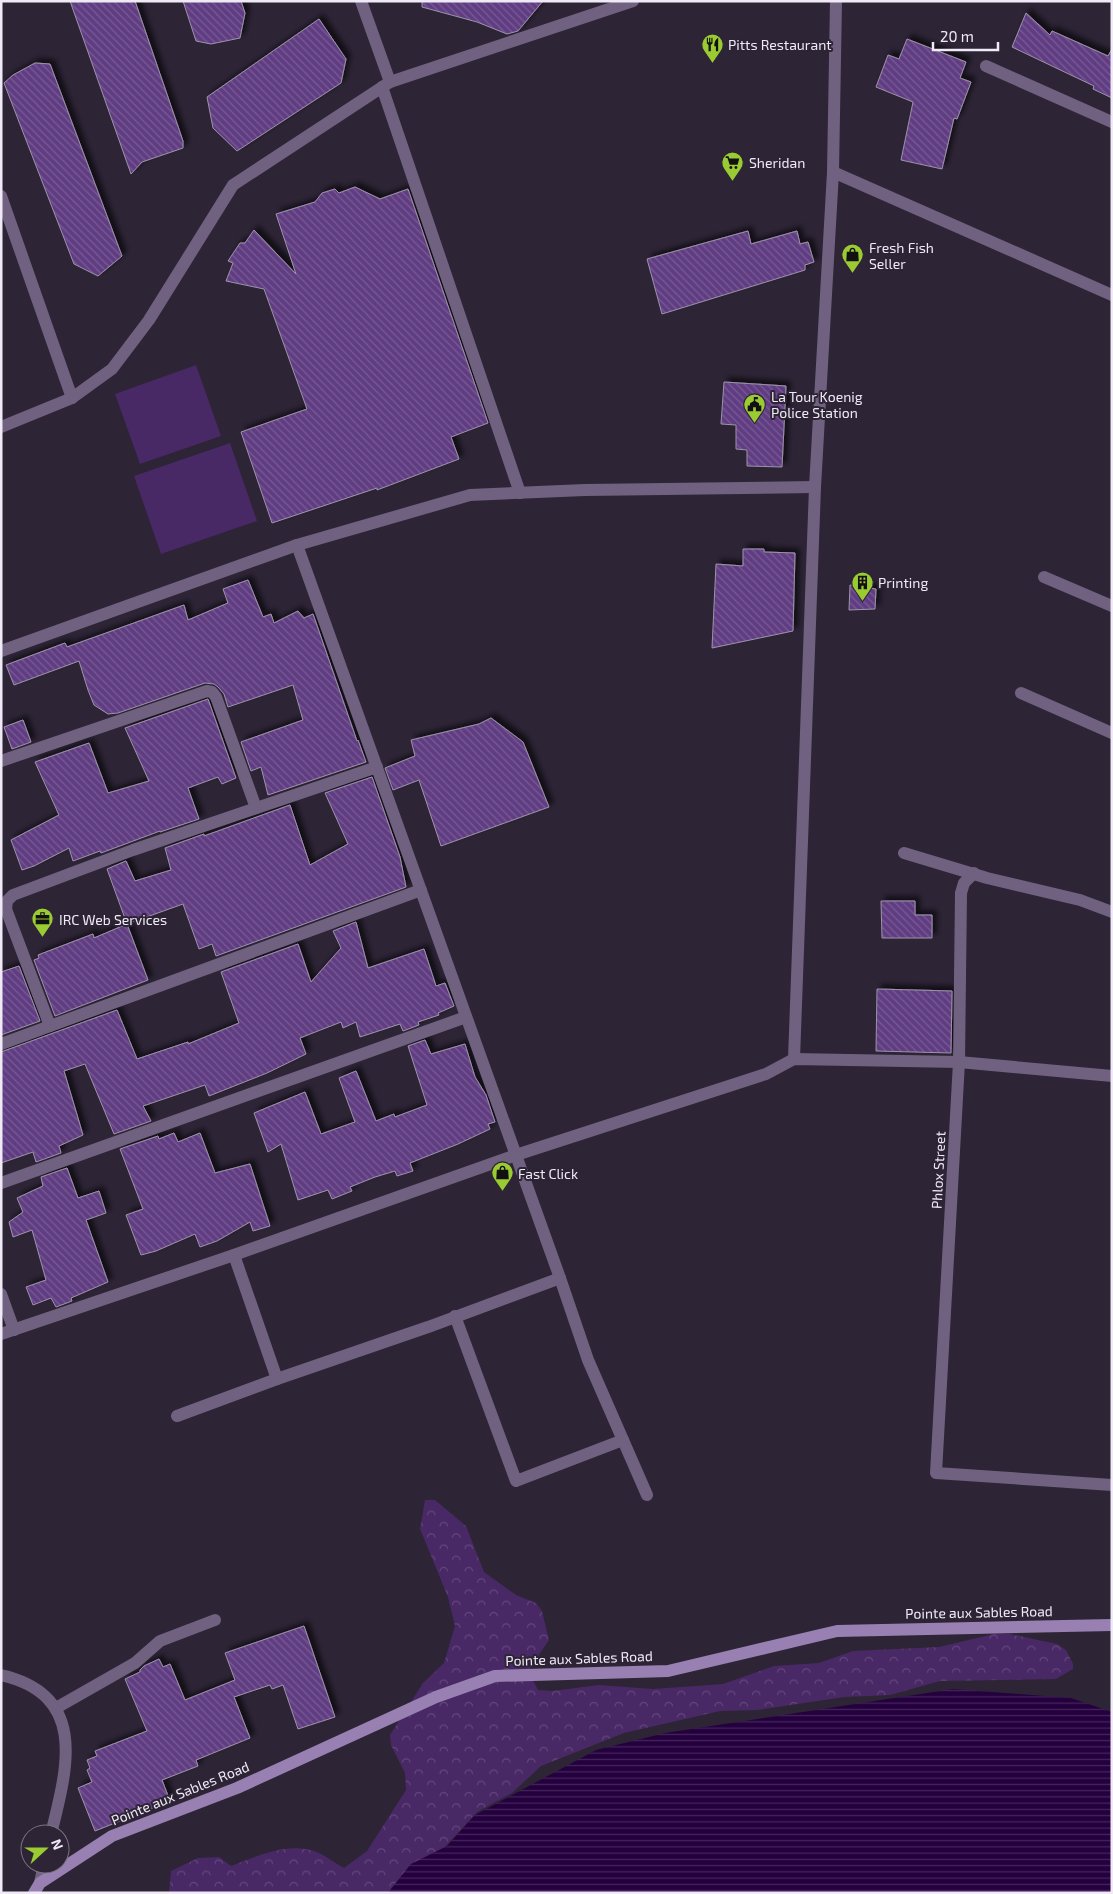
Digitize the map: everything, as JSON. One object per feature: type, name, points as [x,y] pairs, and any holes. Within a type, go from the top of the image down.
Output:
[{"type":"main road","name":"Pointe aux Sables Road","points":[[37,1888],[112,1836],[237,1788],[436,1697],[495,1676],[668,1671],[837,1631],[1112,1625]]},
{"type":"street","points":[[361,1],[386,84],[520,493]]},
{"type":"street","points":[[1,427],[72,398],[112,369],[149,320],[233,185],[386,84],[633,1]]},
{"type":"street","points":[[794,1059],[815,487],[833,172],[836,1]]},
{"type":"street","points":[[986,66],[1112,122]]},
{"type":"street","points":[[833,172],[1112,295]]},
{"type":"street","points":[[1,196],[72,398]]},
{"type":"street","points":[[1,652],[297,545],[470,495],[584,490],[815,487]]},
{"type":"street","points":[[297,545],[588,1360],[647,1495]]},
{"type":"street","points":[[1044,577],[1112,606]]},
{"type":"street","points":[[1,761],[207,691],[212,692],[216,697],[256,808]]},
{"type":"street","points":[[1020,693],[1112,733]]},
{"type":"street","points":[[50,1026],[6,909],[7,901],[13,895],[132,850],[377,766]]},
{"type":"street","points":[[904,853],[987,878],[1080,900],[1112,912]]},
{"type":"street","name":"Phlox Street","points":[[974,873],[964,883],[961,893],[959,1062],[936,1474],[1112,1485]]},
{"type":"street","points":[[1,1044],[421,890]]},
{"type":"street","points":[[1,1183],[466,1017]]},
{"type":"street","points":[[1,1294],[7,1332],[234,1255],[516,1155],[766,1074],[794,1059],[959,1062],[1112,1076]]},
{"type":"street","points":[[234,1255],[277,1379]]},
{"type":"street","points":[[177,1416],[560,1278]]},
{"type":"street","points":[[455,1316],[516,1481],[623,1440]]},
{"type":"street","points":[[56,1708],[135,1663],[160,1641],[215,1620]]},
{"type":"street","points":[[1,1675],[14,1678],[43,1694],[56,1708],[65,1729],[67,1753],[54,1824]]},
{"type":"street","points":[[37,1888],[41,1874]]},
{"type":"green space","points":[[196,365],[221,436],[140,464],[115,394]]},
{"type":"green space","points":[[230,443],[257,521],[161,554],[134,476]]},
{"type":"green space","points":[[425,1500],[435,1500],[466,1526],[484,1572],[516,1595],[536,1603],[542,1611],[549,1640],[528,1671],[538,1690],[552,1691],[599,1685],[653,1689],[723,1684],[774,1666],[819,1663],[853,1651],[939,1647],[994,1634],[1010,1634],[1057,1644],[1066,1650],[1073,1664],[1073,1669],[1056,1679],[940,1681],[890,1695],[845,1697],[757,1710],[720,1711],[624,1733],[541,1766],[512,1793],[477,1812],[444,1848],[409,1866],[388,1893],[169,1893],[171,1871],[198,1858],[219,1857],[231,1866],[273,1851],[295,1848],[317,1852],[344,1868],[367,1851],[406,1790],[405,1773],[391,1745],[390,1735],[423,1683],[444,1663],[455,1626],[448,1597],[420,1529]]},
{"type":"shaded area","points":[[953,1689],[1071,1698],[1112,1712],[1112,1893],[388,1893],[411,1864],[447,1846],[475,1815],[596,1750],[665,1733]]},
{"type":"building","points":[[70,1],[135,1],[183,141],[183,148],[142,162],[131,174]]},
{"type":"building","points":[[183,1],[241,1],[245,13],[240,38],[211,44],[196,41]]},
{"type":"building","points":[[422,1],[543,1],[518,31],[507,34],[477,22],[422,7]]},
{"type":"building","points":[[1026,13],[1050,35],[1052,31],[1108,56],[1112,49],[1112,98],[1093,89],[1094,86],[1012,47]]},
{"type":"building","points":[[319,19],[346,59],[341,83],[237,151],[213,128],[207,97]]},
{"type":"building","points":[[907,39],[966,62],[960,78],[971,82],[957,119],[954,118],[942,169],[901,160],[913,102],[876,87],[888,55],[899,59]]},
{"type":"building","points":[[35,63],[50,64],[122,256],[98,276],[74,264],[4,83],[13,75]]},
{"type":"building","points":[[355,187],[380,199],[408,189],[488,423],[451,437],[459,459],[377,490],[377,488],[272,523],[241,432],[307,409],[264,289],[226,281],[233,263],[228,261],[240,243],[245,243],[254,230],[296,274],[276,214],[315,202],[322,193],[335,189],[339,193]]},
{"type":"building","points":[[748,231],[751,244],[797,231],[800,244],[808,242],[814,262],[805,265],[805,270],[662,314],[647,259]]},
{"type":"building","name":"La Tour Koenig Police Station","points":[[724,382],[786,386],[782,467],[747,466],[747,450],[736,449],[736,425],[721,424]]},
{"type":"building","points":[[743,549],[764,549],[764,552],[795,553],[793,631],[712,648],[716,564],[743,566]]},
{"type":"building","points":[[248,580],[263,617],[271,614],[274,623],[298,611],[304,618],[313,614],[366,762],[268,795],[261,767],[251,771],[241,742],[303,720],[293,685],[228,707],[224,694],[218,687],[214,684],[205,683],[118,713],[108,714],[94,705],[79,661],[14,685],[6,665],[65,643],[67,647],[184,605],[188,620],[228,603],[223,589]]},
{"type":"building","name":"Printing","points":[[850,585],[876,589],[875,609],[849,610]]},
{"type":"building","points":[[208,699],[236,778],[222,784],[218,777],[188,788],[199,819],[73,861],[69,848],[22,870],[11,840],[59,815],[35,762],[89,743],[108,793],[149,781],[125,728]]},
{"type":"building","points":[[491,718],[523,742],[549,807],[441,846],[419,780],[393,790],[385,768],[415,756],[411,740],[479,724]]},
{"type":"building","points":[[23,720],[31,742],[12,749],[4,727]]},
{"type":"building","points":[[372,777],[400,857],[406,887],[216,956],[212,944],[199,949],[183,904],[127,924],[107,869],[126,861],[135,881],[171,870],[165,848],[290,805],[310,865],[348,844],[325,793]]},
{"type":"building","points":[[881,901],[915,901],[915,915],[932,915],[932,938],[882,938]]},
{"type":"building","points":[[356,922],[368,968],[424,949],[436,986],[445,983],[454,1006],[438,1013],[439,1015],[418,1022],[419,1025],[403,1031],[400,1024],[360,1037],[356,1022],[343,1028],[341,1022],[300,1038],[306,1054],[267,1073],[209,1096],[205,1085],[143,1106],[151,1121],[114,1134],[85,1064],[64,1071],[83,1135],[59,1146],[61,1153],[36,1162],[33,1152],[1,1163],[1,1052],[117,1010],[137,1059],[188,1042],[188,1044],[239,1023],[221,972],[298,944],[311,982],[341,948],[333,931]]},
{"type":"building","points":[[127,924],[148,980],[55,1016],[34,960],[39,958],[38,955],[93,934],[94,938]]},
{"type":"building","points":[[19,966],[40,1021],[1,1035],[1,972]]},
{"type":"building","points":[[877,989],[952,991],[951,1053],[876,1051]]},
{"type":"building","points":[[425,1040],[431,1054],[465,1044],[475,1077],[486,1095],[495,1122],[488,1124],[490,1129],[410,1163],[413,1171],[397,1176],[395,1171],[375,1177],[350,1187],[352,1191],[332,1199],[328,1190],[298,1200],[281,1144],[268,1152],[254,1113],[305,1092],[321,1134],[355,1122],[339,1078],[356,1071],[376,1121],[394,1114],[395,1117],[427,1105],[408,1046]]},
{"type":"building","points":[[174,1133],[178,1142],[200,1133],[215,1173],[250,1164],[270,1226],[253,1231],[250,1222],[217,1241],[200,1247],[195,1234],[156,1251],[141,1255],[126,1215],[143,1209],[120,1149],[158,1136],[159,1139]]},
{"type":"building","points":[[67,1168],[78,1198],[99,1191],[106,1213],[86,1220],[108,1282],[71,1298],[72,1301],[56,1307],[51,1298],[33,1305],[26,1287],[46,1280],[32,1230],[13,1237],[9,1222],[23,1212],[17,1198],[43,1186],[41,1177]]},
{"type":"building","points":[[304,1626],[335,1717],[298,1729],[283,1685],[272,1689],[270,1685],[234,1697],[250,1738],[196,1760],[198,1766],[162,1780],[170,1801],[95,1831],[78,1788],[92,1782],[87,1770],[90,1768],[87,1760],[97,1756],[95,1751],[147,1731],[125,1679],[140,1672],[144,1666],[159,1659],[163,1667],[170,1664],[185,1700],[235,1680],[225,1653]]},
{"type":"place","name":"Pitts Restaurant","points":[[712,63]]},
{"type":"place","name":"Sheridan","points":[[733,181]]},
{"type":"place","name":"Fresh Fish Seller","points":[[853,274]]},
{"type":"place","name":"La Tour Koenig Police Station","points":[[755,423]]},
{"type":"place","name":"Printing","points":[[862,601]]},
{"type":"place","name":"IRC Web Services","points":[[43,938]]},
{"type":"place","name":"Fast Click","points":[[502,1192]]}]
